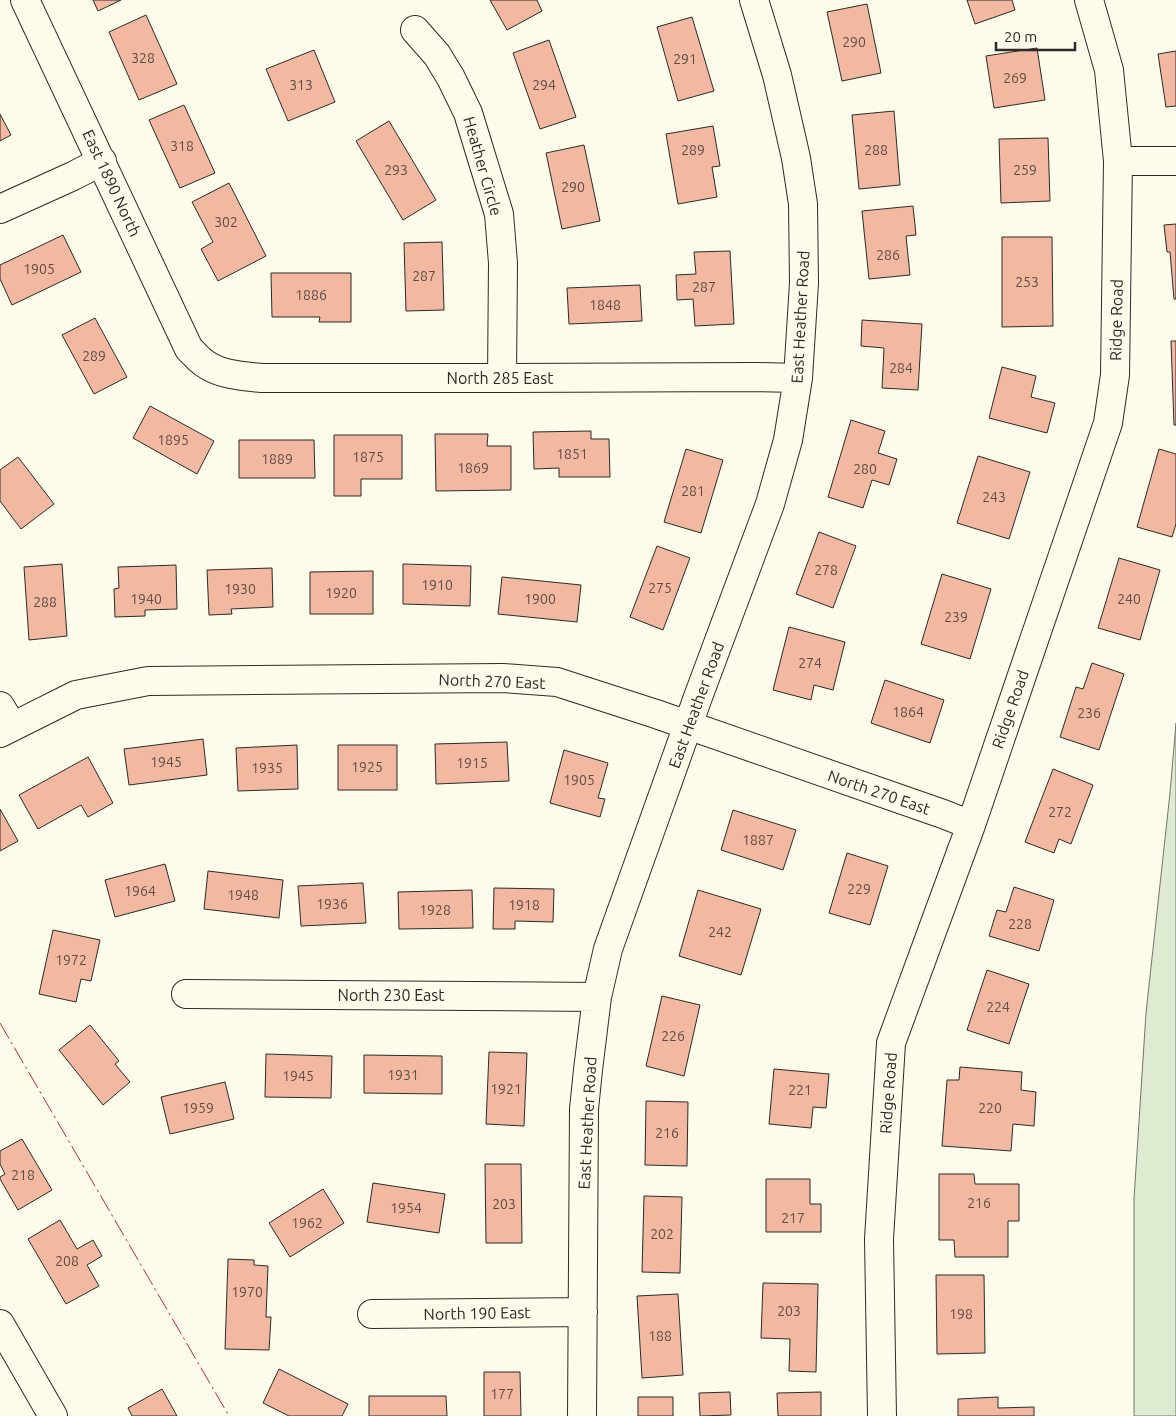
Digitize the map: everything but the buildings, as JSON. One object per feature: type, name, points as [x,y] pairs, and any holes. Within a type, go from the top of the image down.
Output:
[{"type":"street","name":"East 1890 North","points":[[25,0],[102,161],[168,307],[189,349],[204,363]]},
{"type":"street","name":"East Heather Road","points":[[582,1416],[584,1109],[597,997],[608,949],[770,504],[788,440],[798,378],[804,283],[803,204],[796,158],[778,76],[754,0]]},
{"type":"street","name":"Ridge Road","points":[[882,1416],[879,1239],[891,1043],[971,825],[1108,423],[1115,375],[1118,161],[1109,70],[1089,0]]},
{"type":"street","name":"Heather Circle","points":[[415,30],[437,55],[451,78],[468,113],[499,214],[504,263],[502,378]]},
{"type":"street","points":[[0,209],[102,161]]},
{"type":"street","points":[[1118,161],[1176,162]]},
{"type":"street","name":"North 285 East","points":[[204,363],[218,371],[238,376],[262,378],[757,376],[798,378]]},
{"type":"street","name":"North 270 East","points":[[4,722],[76,695],[148,681],[503,678],[557,682],[689,725],[971,825]]},
{"type":"street","name":"North 230 East","points":[[186,994],[597,997]]},
{"type":"street","name":"North 190 East","points":[[372,1314],[583,1312]]},
{"type":"street","points":[[0,1324],[53,1416]]},
{"type":"green space","points":[[1176,723],[1176,1416],[1134,1416],[1134,1199],[1146,1013]]},
{"type":"power","points":[[0,1023],[229,1416]]}]
